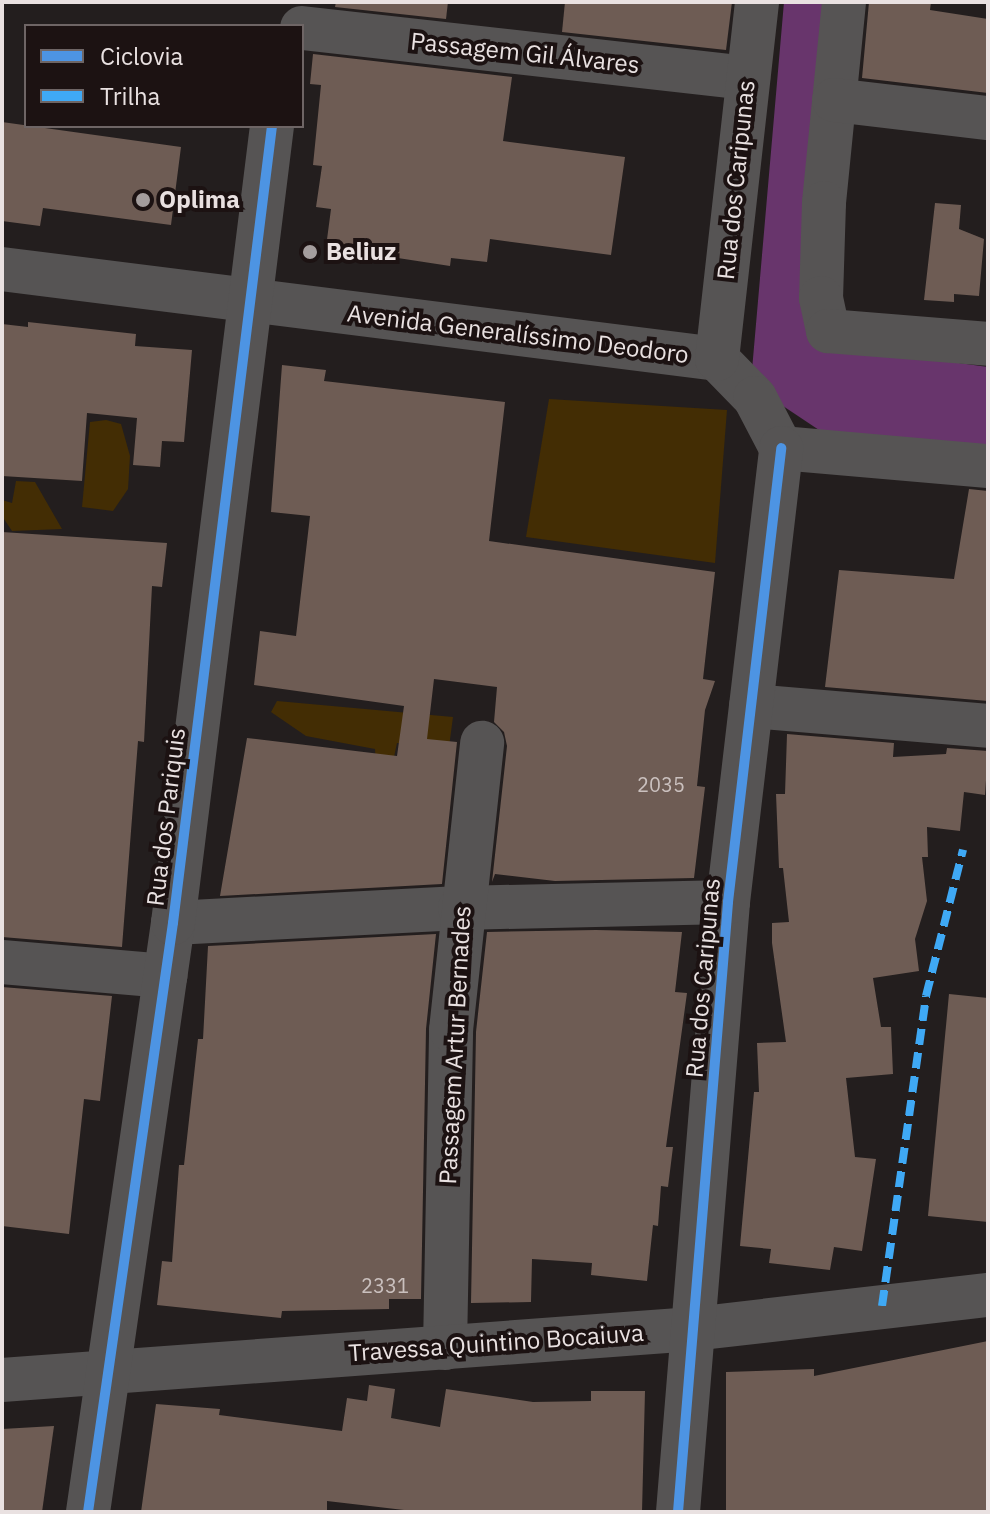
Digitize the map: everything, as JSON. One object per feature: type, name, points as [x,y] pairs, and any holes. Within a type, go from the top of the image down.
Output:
[{"type":"street","points":[[286,24],[288,2]]},
{"type":"street","name":"Rua dos Caripunas","points":[[717,359],[757,2]]},
{"type":"street","points":[[844,2],[821,298],[828,331],[988,344]]},
{"type":"street","name":"Passagem Gil Álvares","points":[[304,28],[748,78]]},
{"type":"street","points":[[834,100],[988,118]]},
{"type":"street","name":"Rua dos Pariquis","points":[[88,1512],[173,923],[272,128]]},
{"type":"street","name":"Avenida Generalíssimo Deodoro","points":[[2,269],[248,303],[717,359],[755,398],[781,448]]},
{"type":"street","points":[[781,448],[988,466]]},
{"type":"street","name":"Rua dos Caripunas","points":[[678,1512],[728,902],[781,448]]},
{"type":"street","points":[[751,706],[988,726]]},
{"type":"street","name":"Passagem Artur Bernades","points":[[445,1348],[451,1030],[460,908],[482,743]]},
{"type":"street","points":[[173,923],[460,908],[728,902]]},
{"type":"street","points":[[2,962],[165,976]]},
{"type":"street","name":"Travessa Quintino Bocaiuva","points":[[2,1380],[111,1368],[693,1329],[988,1295]]},
{"type":"shaded area","points":[[784,2],[829,2],[810,323],[886,353],[988,367],[988,445],[822,432],[783,406],[752,370]]},
{"type":"shaded area","points":[[549,399],[727,410],[715,563],[526,537]]},
{"type":"shaded area","points":[[106,420],[121,424],[130,456],[128,489],[113,511],[82,507],[90,422]]},
{"type":"shaded area","points":[[16,481],[35,482],[62,529],[12,531],[2,516],[2,500],[12,503]]},
{"type":"shaded area","points":[[277,701],[453,717],[449,747],[397,743],[391,771],[376,766],[375,749],[306,736],[271,712]]},
{"type":"building","points":[[336,2],[448,2],[446,19],[335,7]]},
{"type":"building","points":[[565,2],[732,2],[726,50],[562,32]]},
{"type":"building","points":[[869,2],[931,2],[930,10],[988,19],[988,93],[862,78]]},
{"type":"building","points":[[313,54],[512,77],[503,141],[625,157],[611,255],[490,239],[487,262],[451,258],[450,266],[326,247],[331,209],[316,207],[322,166],[313,165],[321,85],[310,84]]},
{"type":"building","points":[[2,122],[24,125],[24,128],[45,128],[181,147],[171,225],[43,208],[40,226],[2,221]]},
{"type":"building","points":[[935,203],[961,205],[959,229],[984,239],[979,296],[954,294],[954,302],[924,300]]},
{"type":"building","points":[[28,322],[136,334],[135,346],[192,350],[184,442],[162,441],[160,467],[133,465],[137,418],[87,413],[82,481],[2,476],[2,324],[28,327]]},
{"type":"building","points":[[282,365],[326,370],[324,381],[505,402],[489,541],[715,572],[703,679],[715,681],[705,710],[697,786],[705,787],[694,878],[555,881],[495,874],[492,882],[507,746],[504,732],[494,722],[497,687],[434,679],[427,739],[457,742],[442,884],[220,896],[247,738],[397,756],[404,706],[254,685],[260,631],[296,636],[310,516],[271,512]]},
{"type":"building","points":[[969,489],[988,491],[988,701],[825,687],[839,570],[954,579]]},
{"type":"building","points":[[2,532],[167,543],[162,587],[152,586],[144,742],[138,741],[122,947],[2,937]]},
{"type":"building","points":[[787,734],[894,743],[893,757],[946,754],[947,748],[988,751],[985,795],[964,792],[960,831],[927,827],[928,857],[922,857],[927,901],[915,939],[919,971],[873,978],[881,1027],[891,1027],[893,1074],[846,1078],[855,1157],[876,1159],[862,1251],[834,1247],[830,1270],[769,1263],[771,1249],[740,1246],[754,1092],[759,1092],[757,1043],[786,1042],[772,923],[789,922],[783,868],[779,868],[776,794],[785,794]]},
{"type":"building","points":[[487,932],[682,932],[675,992],[687,993],[666,1147],[673,1147],[668,1187],[661,1186],[658,1226],[653,1225],[647,1281],[591,1275],[592,1263],[532,1259],[531,1302],[471,1303],[476,1032]]},
{"type":"building","points":[[436,934],[426,1029],[421,1299],[389,1299],[389,1309],[282,1311],[281,1318],[157,1305],[162,1261],[172,1262],[179,1165],[184,1165],[198,1039],[203,1039],[208,946]]},
{"type":"building","points":[[2,987],[112,996],[100,1101],[84,1099],[69,1234],[2,1226]]},
{"type":"building","points":[[949,994],[988,998],[988,1222],[928,1216]]},
{"type":"building","points":[[988,1341],[988,1512],[726,1512],[726,1372],[814,1369],[814,1376]]},
{"type":"building","points":[[369,1385],[395,1389],[391,1418],[440,1427],[446,1389],[533,1402],[591,1401],[591,1391],[645,1391],[642,1512],[421,1512],[327,1501],[327,1512],[141,1512],[156,1404],[220,1409],[219,1415],[342,1431],[347,1398],[367,1401]]},
{"type":"building","points":[[54,1426],[42,1512],[2,1512],[2,1429]]},
{"type":"marked path","points":[[882,1306],[926,996],[963,850]]},
{"type":"cycle path","points":[[88,1512],[173,923],[272,128]]},
{"type":"cycle path","points":[[678,1512],[728,902],[781,448]]},
{"type":"place","name":"Oplima","points":[[143,200]]},
{"type":"place","name":"Beliuz","points":[[310,252]]}]
